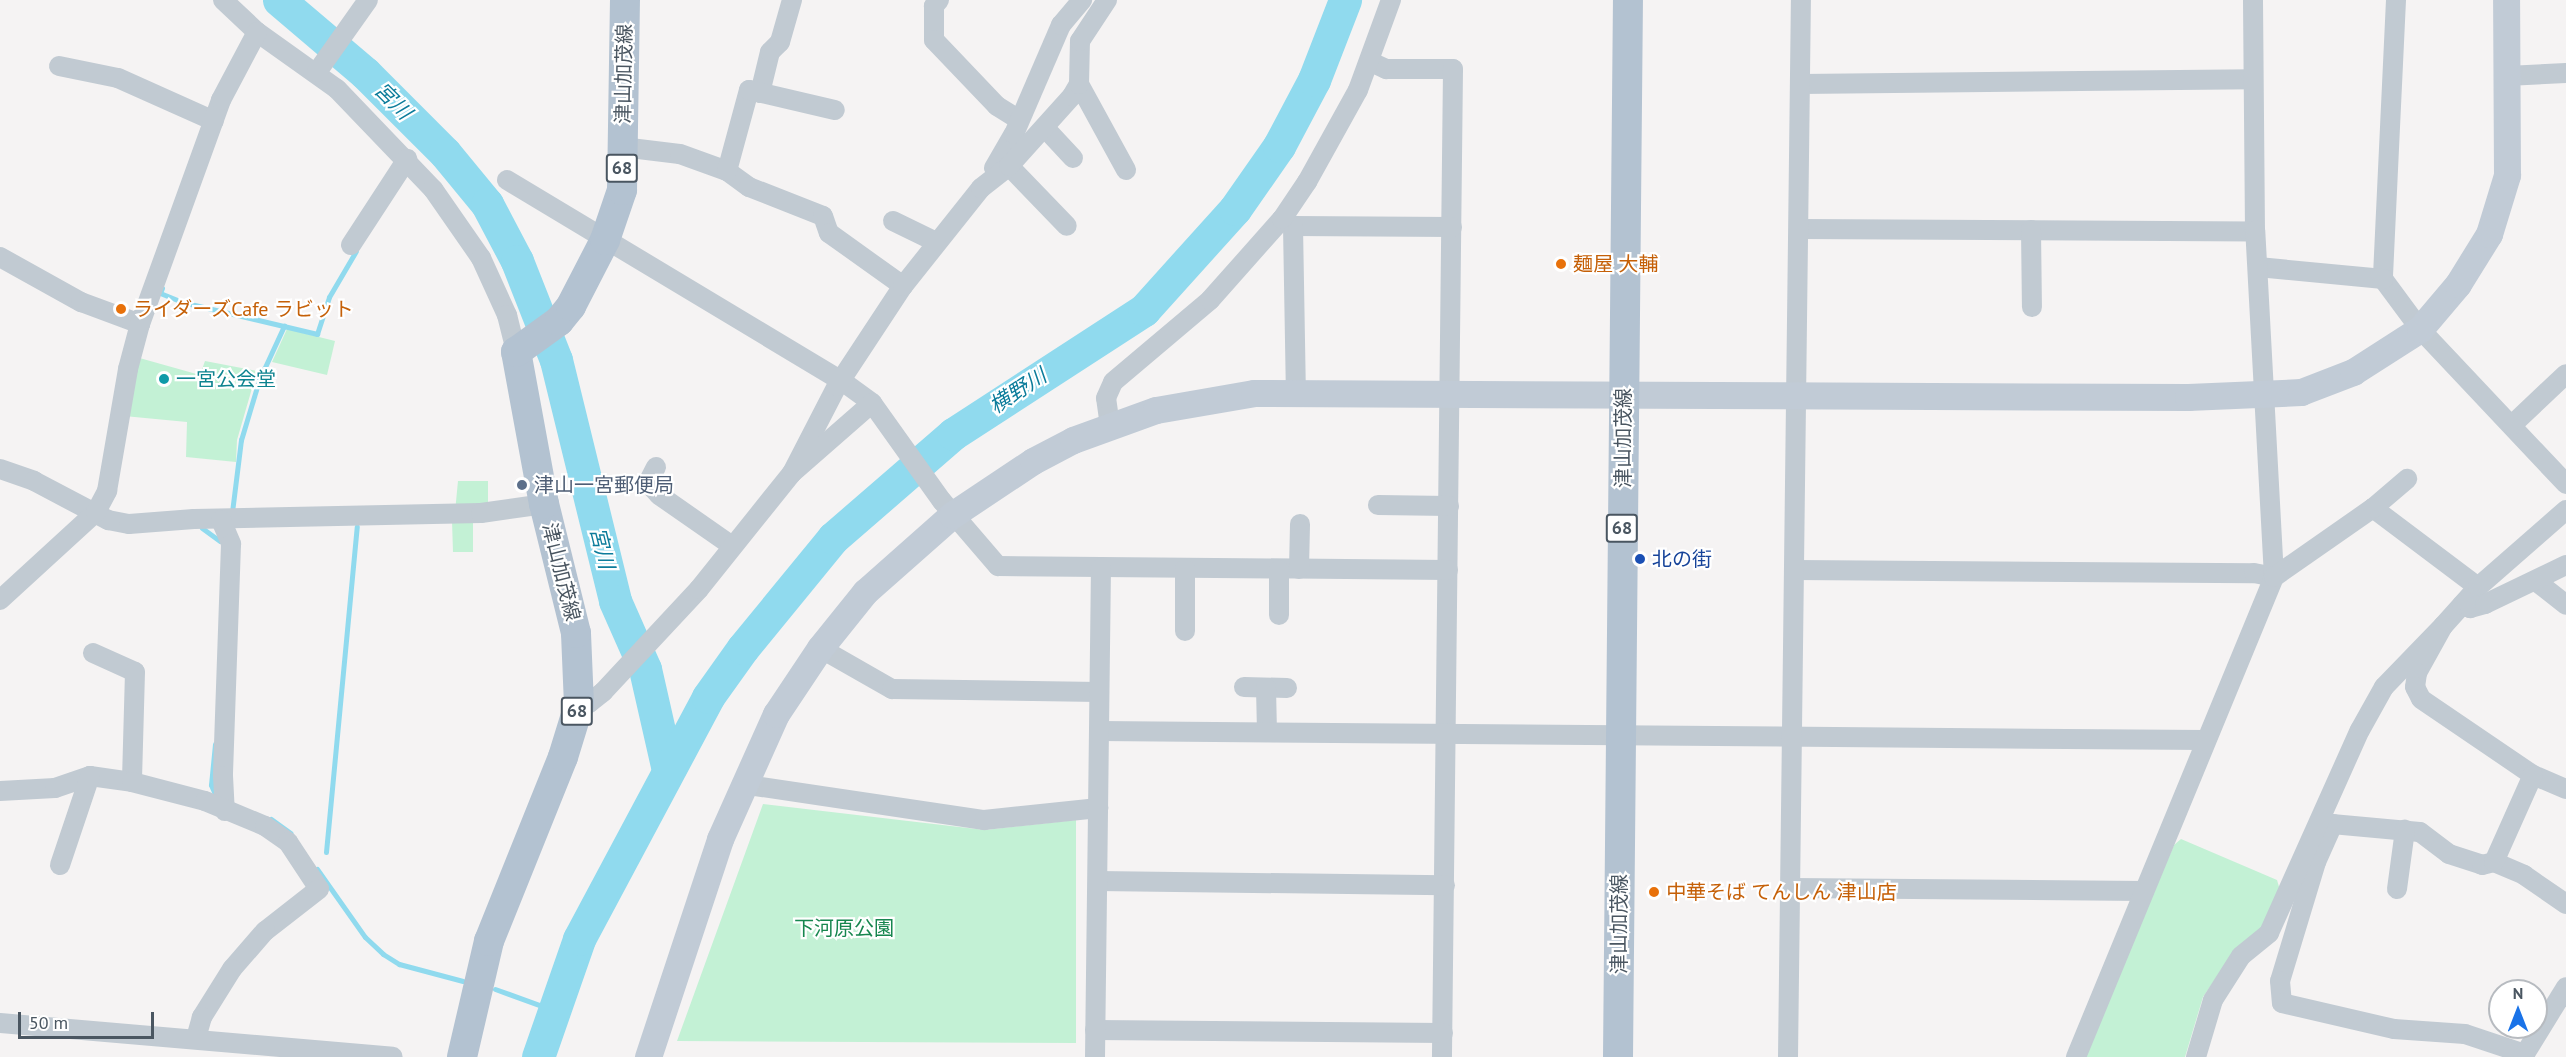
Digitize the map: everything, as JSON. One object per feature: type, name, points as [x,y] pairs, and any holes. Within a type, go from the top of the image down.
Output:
[{"type":"main road","name":"津山加茂線","points":[[462,1057],[489,940],[563,757],[591,698],[544,504],[523,347],[559,321],[605,240],[621,190],[625,0]]},
{"type":"main road","name":"津山加茂線","points":[[1618,1057],[1628,0]]},
{"type":"street","points":[[223,0],[257,32],[317,72],[407,159],[481,258],[523,347]]},
{"type":"street","points":[[317,72],[349,31],[368,0]]},
{"type":"street","points":[[760,93],[770,52],[780,42],[792,0]]},
{"type":"street","points":[[939,0],[934,6],[934,40],[997,106],[1018,120]]},
{"type":"street","points":[[591,698],[667,623],[792,473],[842,381],[903,286],[981,188],[1006,150],[1061,25],[1082,0]]},
{"type":"street","points":[[1107,0],[1084,31],[1077,61],[1080,84],[1126,170]]},
{"type":"street","points":[[1110,426],[1106,398],[1113,382],[1210,300],[1287,222],[1371,62],[1391,0]]},
{"type":"street","points":[[1788,1057],[1795,570],[1794,396],[1800,229],[1800,0]]},
{"type":"street","points":[[2076,1057],[2274,577],[2266,396],[2255,231],[2253,0]]},
{"type":"street","points":[[2396,0],[2383,279],[2420,329],[2566,484]]},
{"type":"street","points":[[648,1057],[742,784],[776,714],[820,648],[865,592],[947,508],[1033,461],[1110,426],[1213,397],[1296,392],[1623,396],[2266,396],[2301,392],[2353,372],[2420,329],[2458,284],[2489,234],[2507,175],[2506,0]]},
{"type":"street","points":[[0,600],[91,515],[113,470],[128,369],[140,324],[214,121],[237,65],[257,32]]},
{"type":"street","points":[[1049,50],[1077,61]]},
{"type":"street","points":[[1371,62],[1386,69],[1453,69],[1443,1057]]},
{"type":"street","points":[[59,66],[118,78],[214,121]]},
{"type":"street","points":[[2507,76],[2566,73]]},
{"type":"street","points":[[1801,84],[2252,79]]},
{"type":"street","points":[[981,188],[1009,166],[1045,128],[1080,84]]},
{"type":"street","points":[[727,171],[749,90],[834,111]]},
{"type":"street","points":[[1045,128],[1073,159]]},
{"type":"street","points":[[622,147],[659,149],[727,171],[749,187],[823,216],[829,233],[903,286]]},
{"type":"street","points":[[351,245],[407,159]]},
{"type":"street","points":[[1009,166],[1066,226]]},
{"type":"street","points":[[507,180],[842,381],[876,409],[947,508],[998,566],[1448,570]]},
{"type":"street","points":[[893,221],[936,242]]},
{"type":"street","points":[[1287,222],[1452,226]]},
{"type":"street","points":[[1287,222],[1296,392]]},
{"type":"street","points":[[1800,229],[2255,231]]},
{"type":"street","points":[[2031,230],[2032,307]]},
{"type":"street","points":[[0,257],[81,302],[140,324]]},
{"type":"street","points":[[2258,267],[2383,279]]},
{"type":"street","points":[[2512,425],[2566,374]]},
{"type":"street","points":[[792,473],[876,409]]},
{"type":"street","points":[[656,467],[648,483],[659,495],[732,546]]},
{"type":"street","points":[[0,469],[34,481],[91,515],[129,524],[481,513],[544,504]]},
{"type":"street","points":[[1795,570],[2254,573],[2274,577],[2373,508],[2407,479]]},
{"type":"street","points":[[1378,506],[1449,506]]},
{"type":"street","points":[[2373,508],[2478,587]]},
{"type":"street","points":[[2196,1057],[2213,999],[2241,956],[2269,933],[2326,823],[2384,687],[2478,587],[2566,510]]},
{"type":"street","points":[[221,520],[231,544],[225,804]]},
{"type":"street","points":[[1299,569],[1300,524]]},
{"type":"street","points":[[2462,604],[2470,608],[2485,604],[2537,582],[2566,565]]},
{"type":"street","points":[[1095,1057],[1101,568]]},
{"type":"street","points":[[1185,569],[1185,631]]},
{"type":"street","points":[[1279,570],[1279,615]]},
{"type":"street","points":[[2537,582],[2566,605]]},
{"type":"street","points":[[2443,626],[2417,674],[2417,694],[2441,716],[2533,775],[2566,789]]},
{"type":"street","points":[[820,648],[892,689],[1099,692]]},
{"type":"street","points":[[93,652],[135,672],[132,782]]},
{"type":"street","points":[[1244,687],[1287,688]]},
{"type":"street","points":[[1266,688],[1267,732]]},
{"type":"street","points":[[1099,731],[2205,740]]},
{"type":"street","points":[[2494,862],[2533,775]]},
{"type":"street","points":[[0,791],[55,788],[90,776],[132,782],[225,804],[265,826],[288,842],[319,889],[265,932],[232,969],[202,1017],[196,1038]]},
{"type":"street","points":[[60,865],[90,776]]},
{"type":"street","points":[[742,784],[984,820],[1098,808]]},
{"type":"street","points":[[2326,823],[2420,832],[2449,854],[2482,865],[2494,862],[2524,875],[2566,904]]},
{"type":"street","points":[[2326,823],[2280,981],[2282,1003],[2394,1029],[2465,1034],[2524,1056],[2566,987]]},
{"type":"street","points":[[2397,889],[2405,830]]},
{"type":"street","points":[[1098,881],[1445,885]]},
{"type":"street","points":[[1792,888],[2144,891]]},
{"type":"street","points":[[0,1023],[196,1038],[393,1057]]},
{"type":"street","points":[[1095,1030],[1443,1033]]},
{"type":"green space","points":[[287,329],[335,341],[327,375],[272,362]]},
{"type":"green space","points":[[136,357],[200,375],[205,361],[257,371],[237,440],[236,462],[186,457],[187,422],[124,416]]},
{"type":"green space","points":[[458,481],[488,481],[488,510],[455,512]]},
{"type":"green space","points":[[473,519],[473,552],[453,552],[452,521]]},
{"type":"green space","name":"下河原公園","points":[[763,804],[985,830],[1076,820],[1076,1043],[677,1041]]},
{"type":"green space","points":[[2181,839],[2277,880],[2280,890],[2261,928],[2233,953],[2203,997],[2185,1057],[2082,1057],[2174,845]]},
{"type":"waterway","name":"宮川","points":[[279,0],[365,73],[445,153],[487,204],[517,261],[556,360],[615,601],[645,669],[668,770]]},
{"type":"waterway","name":"横野川","points":[[538,1057],[579,939],[708,697],[743,648],[833,538],[953,434],[1144,310],[1235,209],[1279,146],[1314,80],[1345,0]]},
{"type":"waterway","points":[[162,288],[160,293],[182,302],[317,334],[329,297],[356,251]]},
{"type":"waterway","points":[[232,512],[241,440],[259,380],[284,326]]},
{"type":"waterway","points":[[326,852],[357,526]]},
{"type":"waterway","points":[[202,528],[220,541]]},
{"type":"waterway","points":[[215,744],[211,785],[216,796]]},
{"type":"waterway","points":[[271,819],[290,833]]},
{"type":"waterway","points":[[317,869],[365,937],[383,954],[399,964],[463,981]]},
{"type":"waterway","points":[[495,989],[553,1010]]},
{"type":"place","name":"麺屋 大輔","points":[[1561,264]]},
{"type":"place","name":"ライダーズCafe ラビット","points":[[121,309]]},
{"type":"place","name":"一宮公会堂","points":[[164,379]]},
{"type":"place","name":"津山一宮郵便局","points":[[522,485]]},
{"type":"place","name":"北の街","points":[[1640,559]]},
{"type":"place","name":"中華そば てんしん 津山店","points":[[1654,892]]}]
